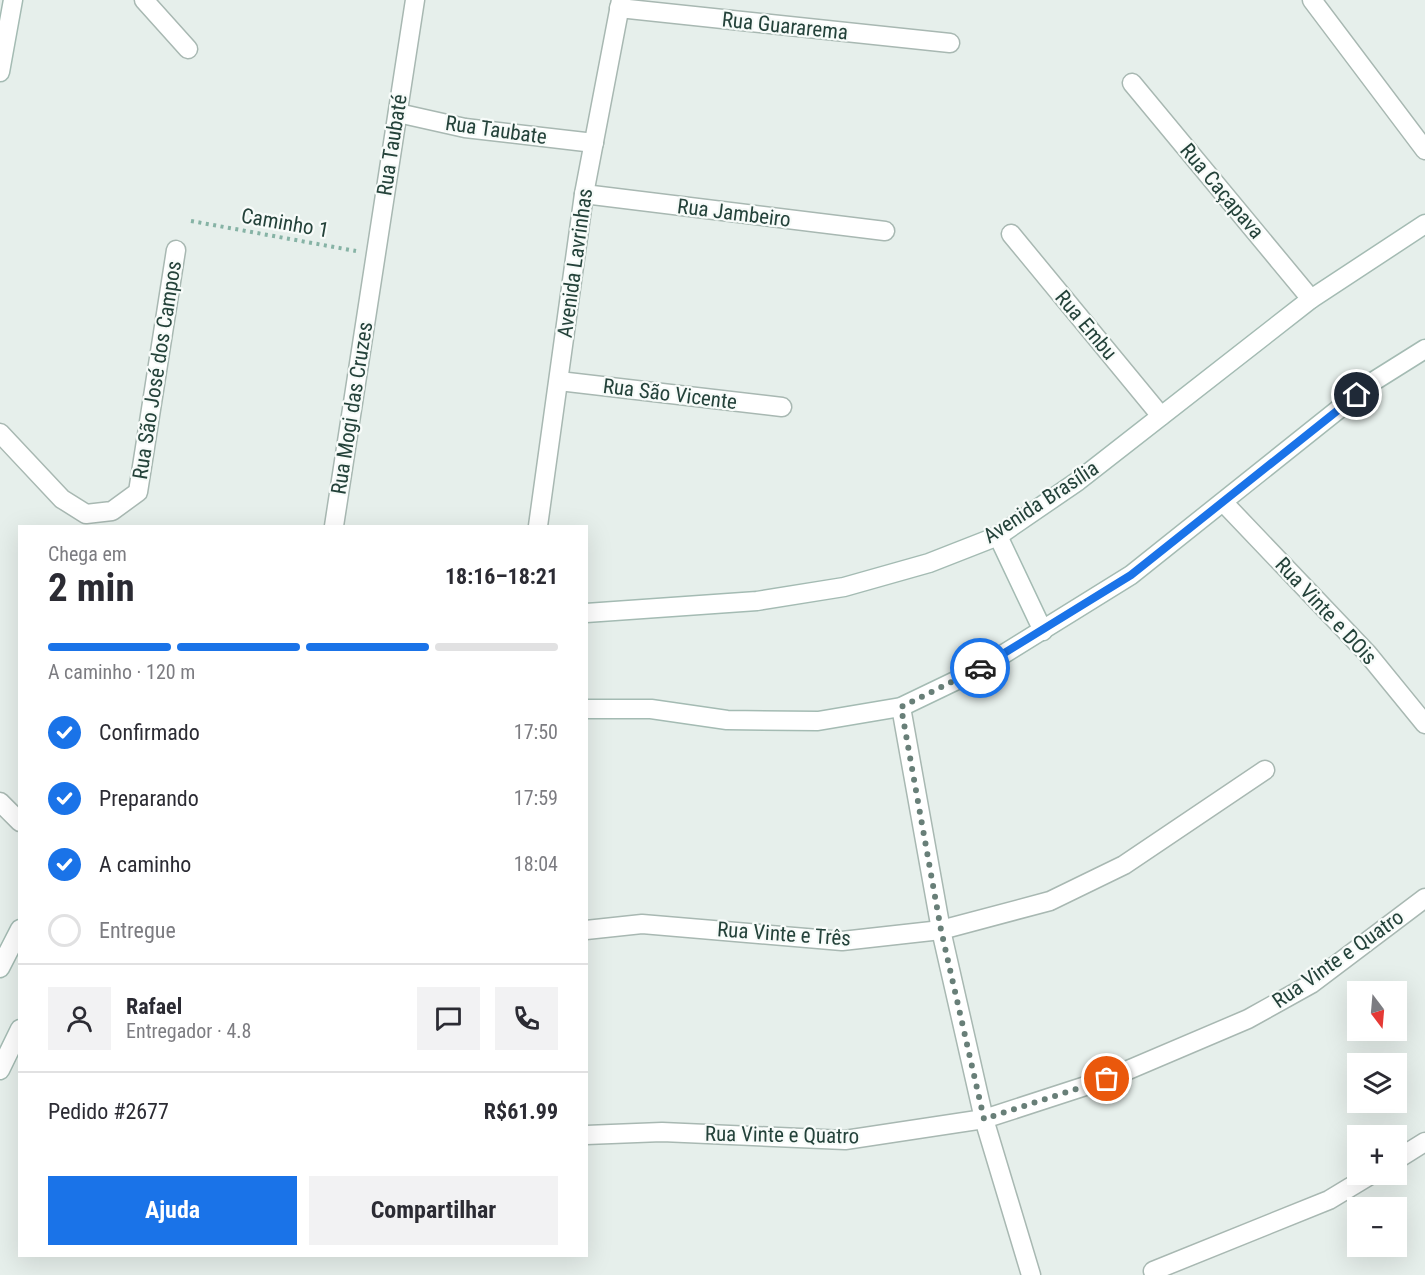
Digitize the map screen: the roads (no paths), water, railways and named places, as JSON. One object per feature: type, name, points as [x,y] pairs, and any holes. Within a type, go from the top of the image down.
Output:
[{"type":"street","points":[[0,71],[13,0]]},
{"type":"street","points":[[144,0],[188,50]]},
{"type":"street","name":"Rua Taubaté","points":[[370,290],[415,0]]},
{"type":"street","points":[[1312,0],[1425,150]]},
{"type":"street","name":"Rua Guararema","points":[[620,4],[950,43]]},
{"type":"street","name":"Avenida Lavrinhas","points":[[538,525],[584,194],[620,4]]},
{"type":"street","name":"Rua Caçapava","points":[[1132,83],[1311,299]]},
{"type":"street","name":"Rua Taubate","points":[[398,113],[465,128],[594,143]]},
{"type":"street","name":"Rua Jambeiro","points":[[584,194],[885,231]]},
{"type":"street","name":"Avenida Brasília","points":[[588,614],[757,601],[844,587],[929,563],[998,536],[1078,481],[1311,299],[1425,224]]},
{"type":"street","name":"Rua Embu","points":[[1011,234],[1161,416]]},
{"type":"street","name":"Rua São José dos Campos","points":[[0,433],[62,499],[86,514],[112,512],[138,492],[176,250]]},
{"type":"street","name":"Rua Mogi das Cruzes","points":[[334,525],[370,290]]},
{"type":"street","points":[[588,709],[651,709],[727,720],[818,721],[901,707],[978,670],[1043,632],[1131,575],[1374,381],[1425,349]]},
{"type":"street","name":"Rua São Vicente","points":[[559,381],[782,407]]},
{"type":"street","name":"Rua Vinte e DOis","points":[[1224,503],[1367,653],[1425,724]]},
{"type":"street","points":[[998,536],[1043,632]]},
{"type":"street","points":[[901,707],[941,930],[984,1119],[1031,1275]]},
{"type":"street","name":"Rua Vinte e Três","points":[[588,930],[642,924],[842,941],[941,930],[1050,901],[1124,866],[1265,771]]},
{"type":"street","points":[[0,802],[18,820]]},
{"type":"street","name":"Rua Vinte e Quatro","points":[[588,1135],[662,1132],[845,1140],[984,1119],[1107,1079],[1248,1019],[1311,984],[1425,898]]},
{"type":"street","points":[[0,968],[18,933]]},
{"type":"street","points":[[0,1070],[18,1033]]},
{"type":"street","points":[[1407,1153],[1425,1142]]},
{"type":"street","points":[[1153,1271],[1329,1200],[1354,1185]]}]
